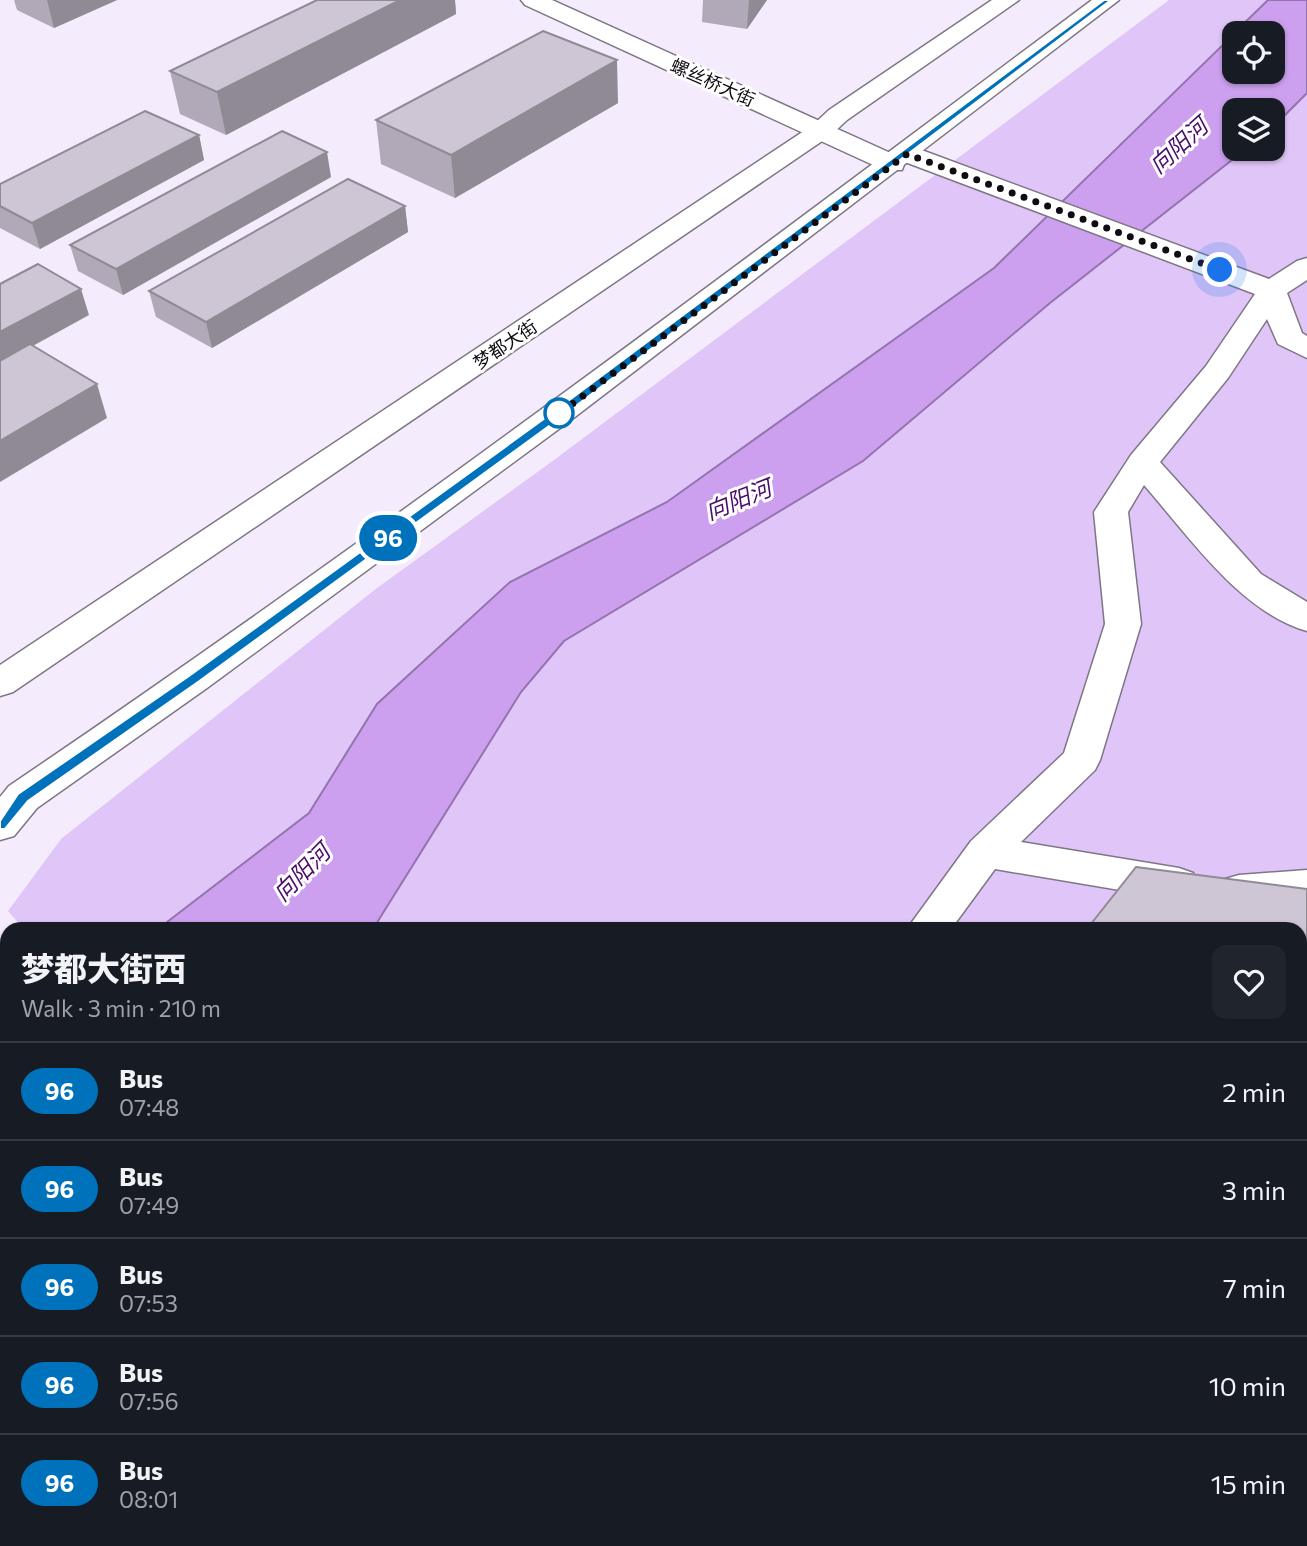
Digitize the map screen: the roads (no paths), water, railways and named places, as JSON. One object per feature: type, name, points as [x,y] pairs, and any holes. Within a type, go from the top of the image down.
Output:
[{"type":"main road","name":"螺丝桥大街","points":[[533,0],[906,154]]},
{"type":"main road","name":"螺丝桥大街","points":[[576,0],[830,123],[878,130],[906,154]]},
{"type":"main road","name":"梦都大街","points":[[0,683],[830,123],[1007,0]]},
{"type":"main road","points":[[0,825],[23,797],[194,679],[534,432],[1107,0]]},
{"type":"main road","points":[[906,154],[1272,290]]},
{"type":"main road","points":[[933,922],[985,852],[1080,760],[1123,624],[1111,512],[1142,462],[1217,372],[1272,290],[1307,268]]},
{"type":"main road","points":[[1272,290],[1289,338],[1307,349]]},
{"type":"main road","points":[[1142,462],[1249,582],[1307,619]]},
{"type":"main road","points":[[985,852],[1228,892],[1307,886]]},
{"type":"water","name":"向阳河","points":[[1268,0],[1307,0],[1307,93],[1285,115],[1285,98],[1222,98],[1222,161],[1231,161],[1050,303],[863,461],[564,641],[521,692],[377,922],[167,922],[309,813],[377,704],[510,582],[667,502],[994,268],[1222,46],[1222,84],[1285,84],[1285,21],[1246,21]]}]
